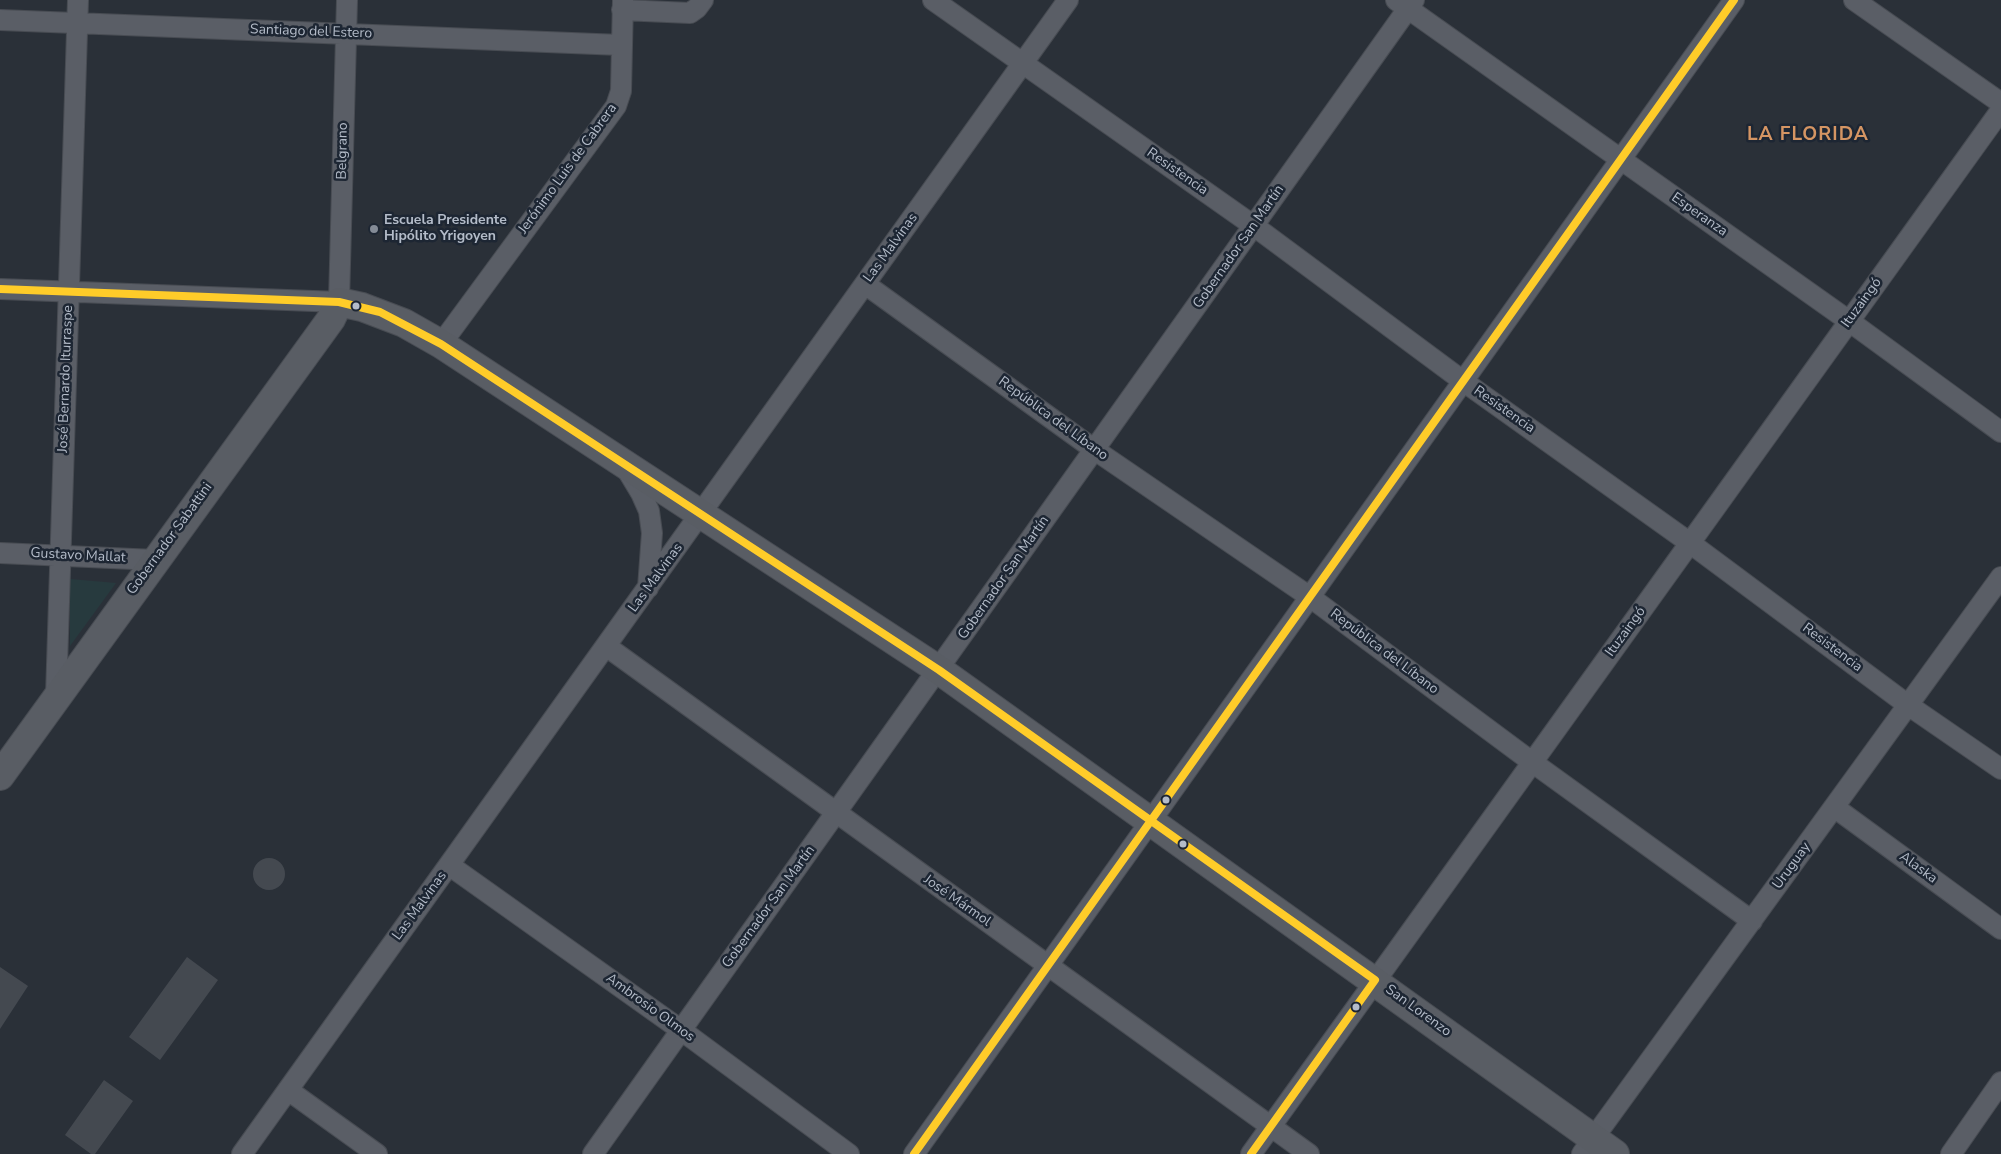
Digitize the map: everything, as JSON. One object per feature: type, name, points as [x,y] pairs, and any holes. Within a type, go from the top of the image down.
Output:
[{"type":"main road","name":"San Lorenzo","points":[[340,302],[380,312],[441,344],[939,670],[1150,822],[1375,980],[1588,1146],[1616,1154]]},
{"type":"main road","name":"Gobernador Sabattini","points":[[0,776],[331,320],[340,302]]},
{"type":"street","name":"José Bernardo Iturraspe","points":[[56,697],[78,0]]},
{"type":"street","name":"Belgrano","points":[[340,302],[347,0]]},
{"type":"street","points":[[623,5],[690,13],[703,0]]},
{"type":"street","name":"Resistencia","points":[[934,0],[1254,226],[1463,381],[1690,543],[1908,705],[2001,769]]},
{"type":"street","name":"Las Malvinas","points":[[242,1154],[702,515],[1068,0]]},
{"type":"street","points":[[914,1154],[1734,0]]},
{"type":"street","points":[[1854,0],[2001,103]]},
{"type":"street","name":"Esperanza","points":[[1406,3],[1621,160],[1849,321],[2001,432]]},
{"type":"street","name":"Gobernador San Martín","points":[[592,1154],[1254,226],[1406,3]]},
{"type":"street","name":"Jerónimo Luis de Cabrera","points":[[441,344],[616,106],[621,91],[623,5]]},
{"type":"street","name":"Santiago del Estero","points":[[0,20],[622,45]]},
{"type":"street","name":"Ituzaingó","points":[[1251,1154],[2001,110]]},
{"type":"street","name":"República del Líbano","points":[[865,284],[1095,450],[1310,597],[1532,762],[1752,921]]},
{"type":"street","points":[[0,289],[340,302]]},
{"type":"street","points":[[622,463],[641,493],[648,511],[652,533],[648,589]]},
{"type":"street","name":"Gustavo Mallat","points":[[0,553],[155,560]]},
{"type":"street","name":"Uruguay","points":[[1588,1146],[1908,705],[1998,587]]},
{"type":"street","name":"José Mármol","points":[[606,646],[1309,1154]]},
{"type":"street","name":"Alaska","points":[[1834,807],[2001,929]]},
{"type":"street","name":"Ambrosio Olmos","points":[[449,865],[681,1030],[849,1154]]},
{"type":"street","points":[[1951,1154],[2001,1082]]},
{"type":"street","points":[[288,1090],[377,1154]]},
{"type":"green space","points":[[70,579],[116,583],[70,646]]},
{"type":"building","points":[[269,858],[281,862],[285,874],[281,886],[269,890],[257,886],[253,874],[257,862]]},
{"type":"building","points":[[187,957],[218,980],[160,1060],[129,1037]]},
{"type":"building","points":[[0,967],[28,986],[0,1029]]},
{"type":"building","points":[[104,1080],[133,1101],[95,1154],[91,1154],[65,1135]]},
{"type":"transit line","points":[[914,1154],[1734,0]]},
{"type":"transit line","points":[[0,289],[339,302],[380,312],[441,344],[939,670],[1375,980],[1251,1154]]},
{"type":"place","name":"Escuela Presidente Hipólito Yrigoyen","points":[[374,229]]},
{"type":"district","name":"LA FLORIDA","points":[[1808,135]]}]
